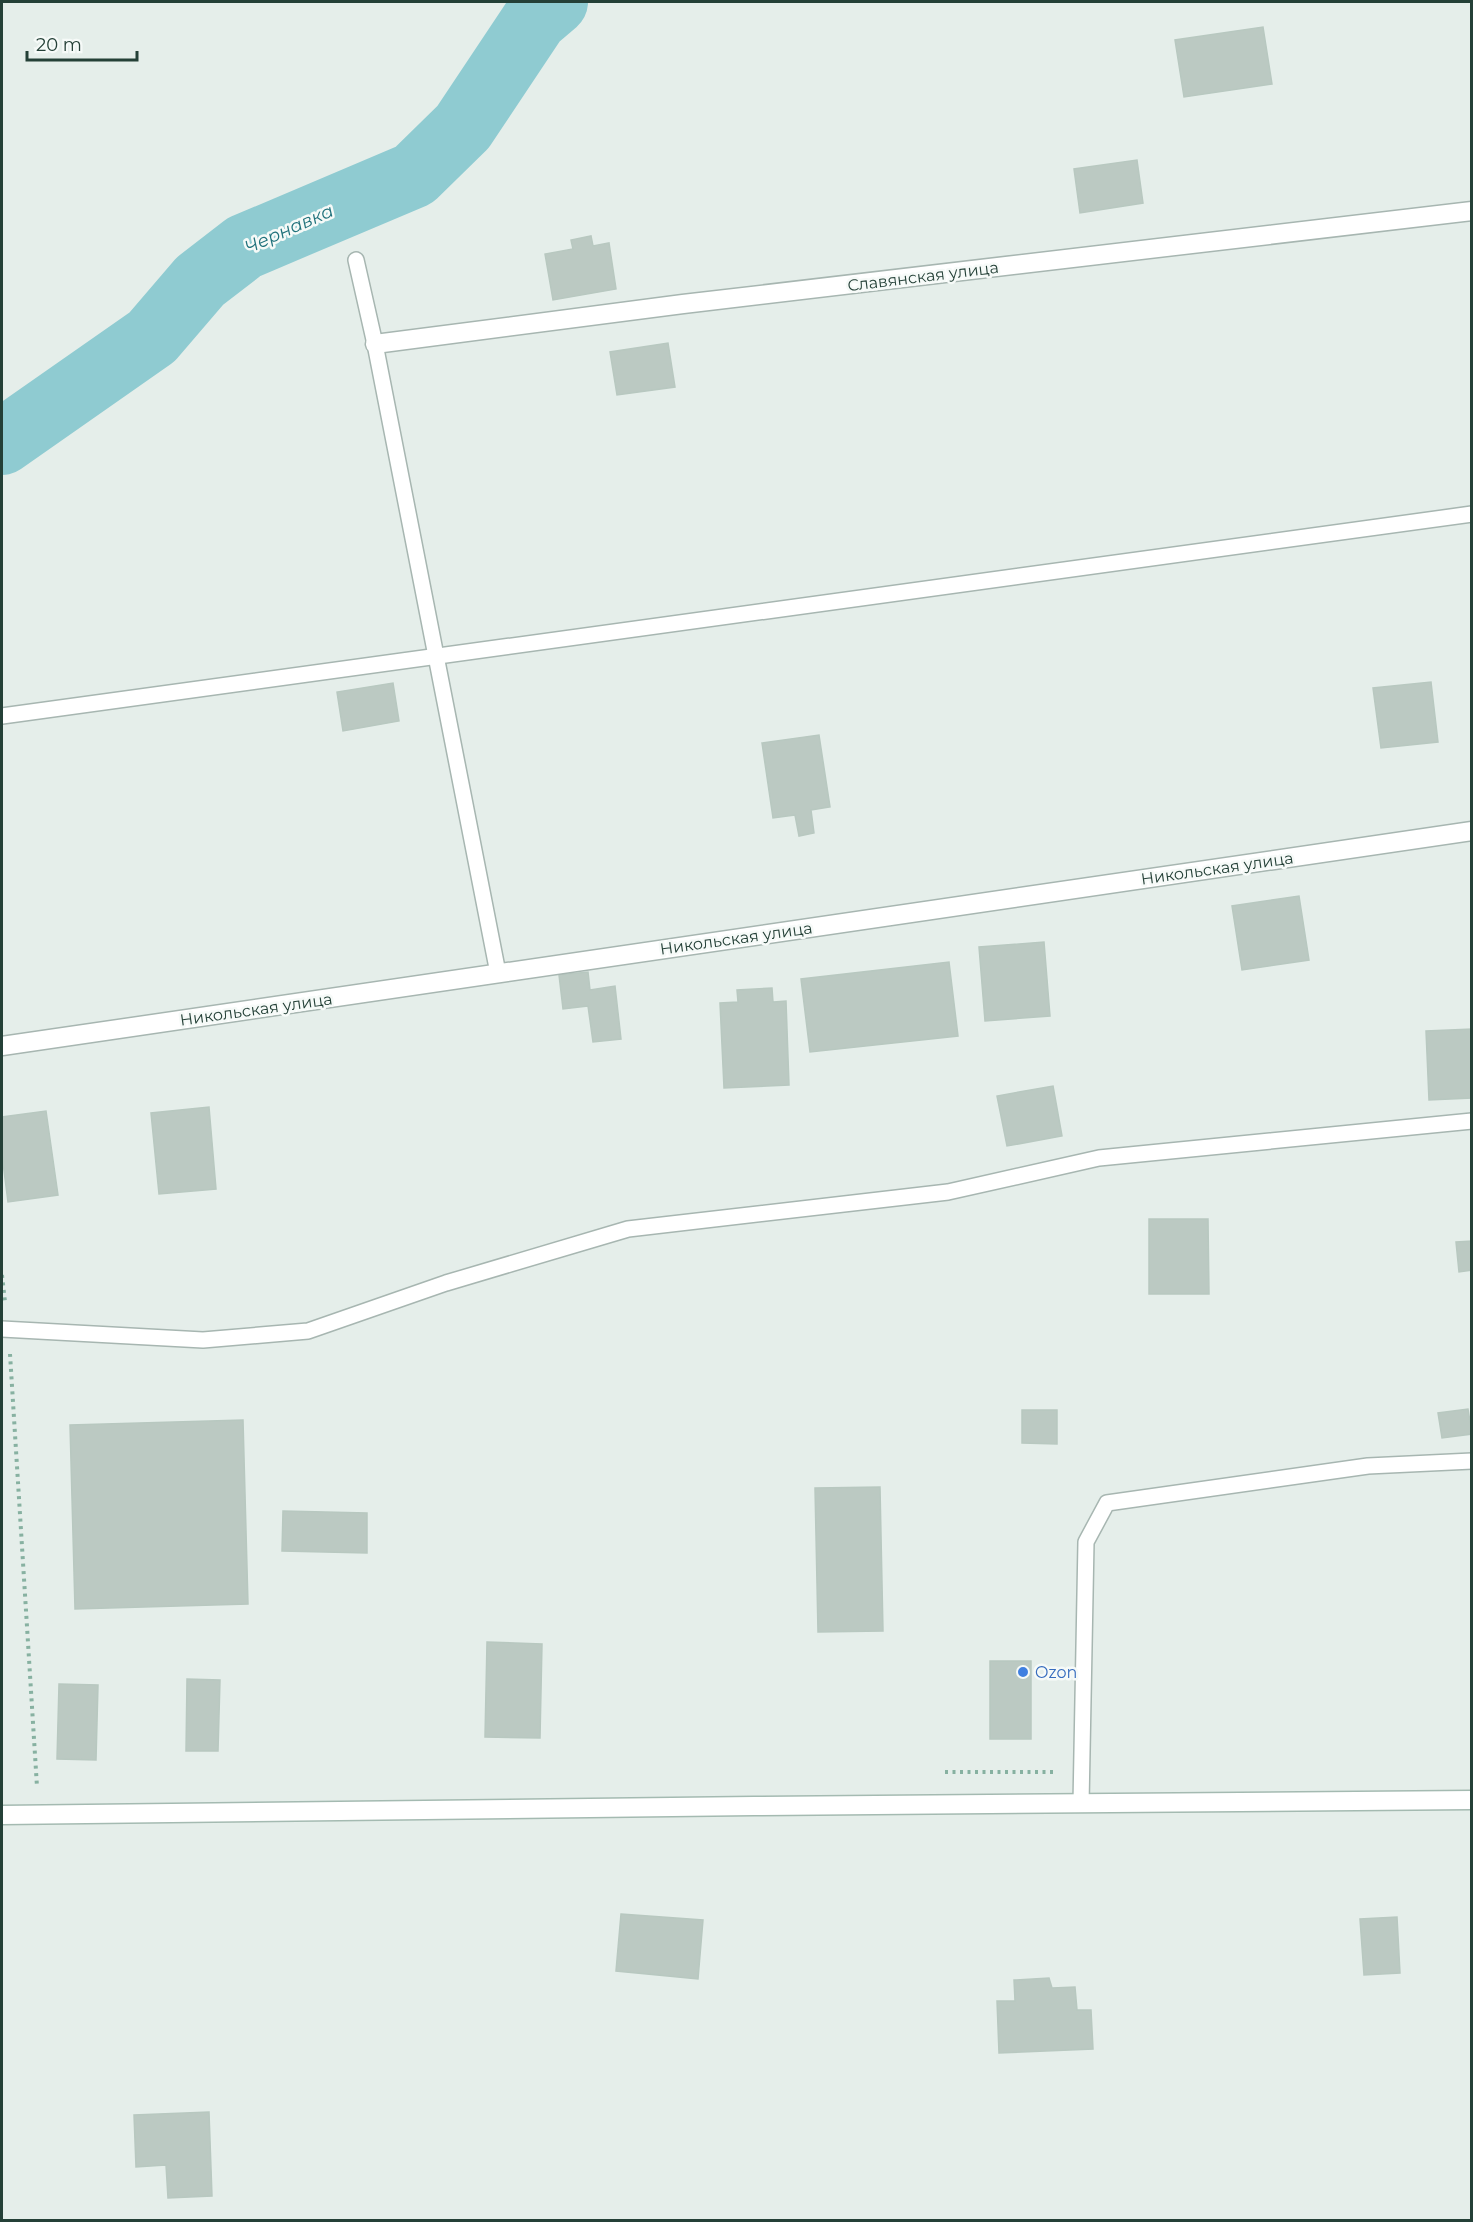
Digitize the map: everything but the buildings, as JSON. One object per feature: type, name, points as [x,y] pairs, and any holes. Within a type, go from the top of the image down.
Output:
[{"type":"street","name":"Славянская улица","points":[[375,344],[683,304],[1472,211]]},
{"type":"street","name":"Никольская улица","points":[[2,1046],[1472,831]]},
{"type":"street","points":[[2,1815],[1472,1800]]},
{"type":"lane","points":[[356,260],[375,344],[498,973]]},
{"type":"lane","points":[[2,716],[1472,514]]},
{"type":"lane","points":[[5,1330],[203,1340],[308,1331],[446,1283],[628,1230],[948,1192],[1099,1158],[1472,1121]]},
{"type":"lane","points":[[1081,1804],[1086,1542],[1107,1503],[1368,1466],[1472,1461]]},
{"type":"path","points":[[2,1275],[39,1815]]},
{"type":"path","points":[[945,1772],[1082,1772]]},
{"type":"waterway","name":"Чернавка","points":[[2,442],[152,337],[200,281],[244,247],[414,175],[463,127],[535,19],[555,2]]},
{"type":"place","name":"Ozon","points":[[1023,1672]]}]
